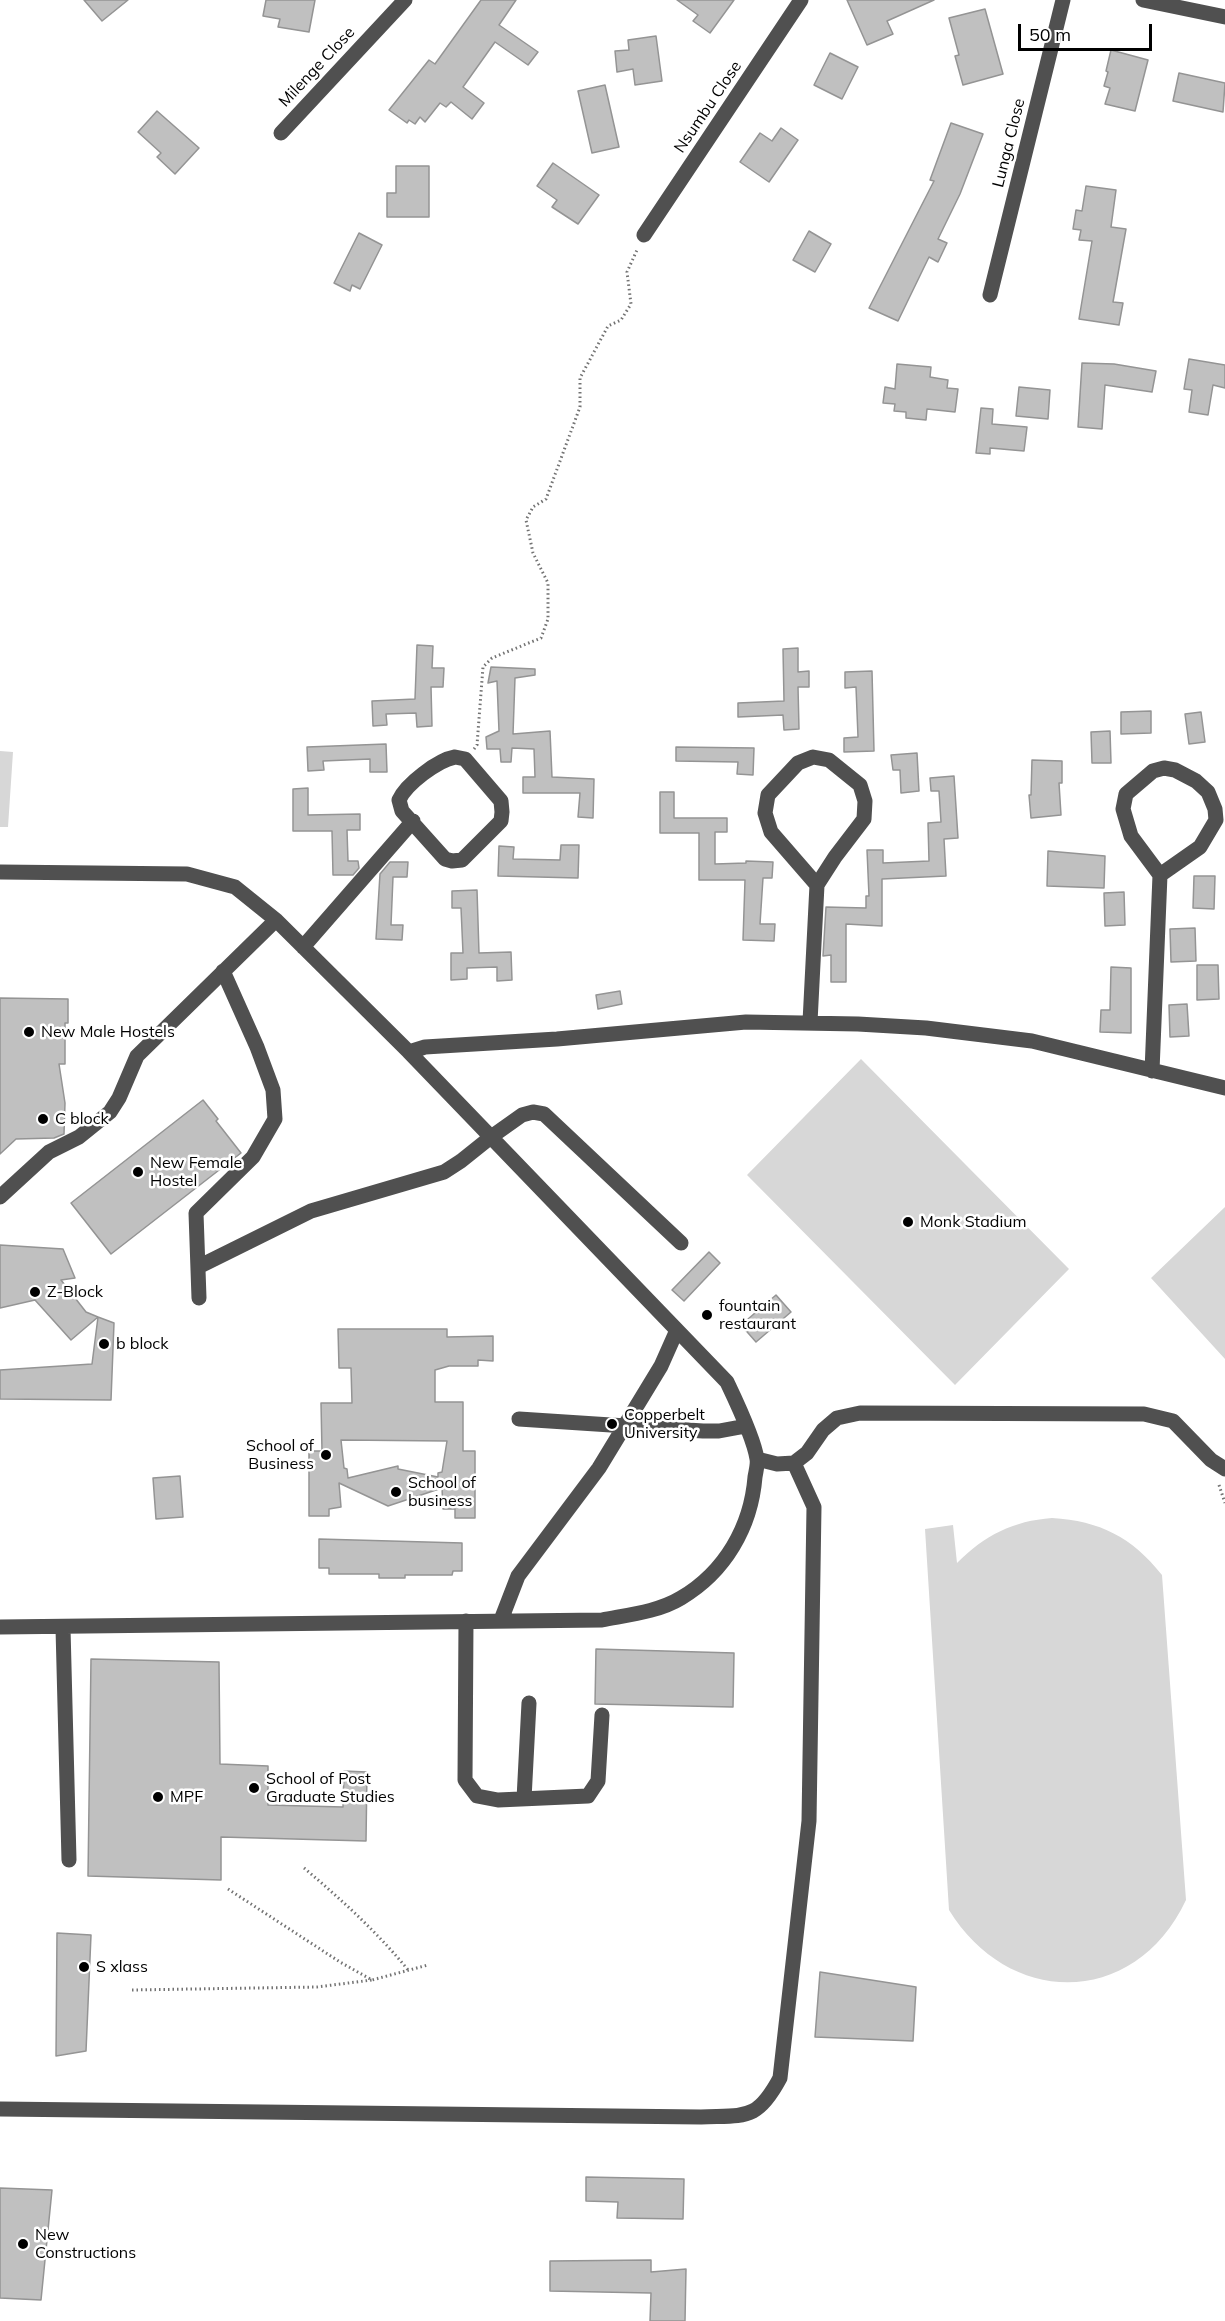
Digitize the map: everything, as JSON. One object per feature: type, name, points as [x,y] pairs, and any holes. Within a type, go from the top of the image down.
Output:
[{"type":"street","name":"Milenge Close","points":[[281,132],[405,0]]},
{"type":"street","name":"Nsumbu Close","points":[[644,235],[801,0]]},
{"type":"street","name":"Lunga Close","points":[[990,295],[1063,0]]},
{"type":"street","points":[[1143,0],[1174,3],[1225,17]]},
{"type":"street","points":[[455,757],[465,759],[501,801],[501,821],[462,860],[445,859],[413,821],[402,811],[399,800],[403,790],[445,759],[455,757]]},
{"type":"street","points":[[810,1022],[817,885],[864,819],[865,801],[860,785],[829,760],[813,757],[798,763],[768,795],[765,813],[771,832],[817,885]]},
{"type":"street","points":[[1152,1071],[1160,875],[1131,836],[1123,809],[1126,794],[1153,771],[1164,768],[1175,770],[1196,781],[1208,792],[1215,809],[1216,820],[1200,847],[1160,875]]},
{"type":"street","points":[[303,946],[413,821]]},
{"type":"street","points":[[0,872],[187,874],[235,887],[276,920],[409,1052],[727,1382],[757,1459],[754,1494],[741,1534],[717,1570],[681,1599],[647,1611],[602,1620],[0,1628]]},
{"type":"street","points":[[0,1197],[49,1152],[79,1137],[110,1112],[119,1098],[137,1056],[276,920]]},
{"type":"street","points":[[200,1298],[196,1213],[252,1157],[275,1119],[273,1090],[257,1047],[222,971]]},
{"type":"street","points":[[409,1052],[425,1047],[557,1040],[746,1022],[810,1022],[926,1029],[1032,1041],[1225,1088]]},
{"type":"street","points":[[198,1267],[311,1211],[444,1172],[522,1115],[533,1112],[544,1114],[681,1243]]},
{"type":"street","points":[[501,1620],[518,1576],[599,1468],[661,1366],[677,1330]]},
{"type":"street","points":[[757,1459],[777,1464],[794,1462],[807,1453],[823,1430],[837,1418],[860,1413],[1144,1414],[1173,1421],[1211,1460],[1225,1469]]},
{"type":"street","points":[[519,1419],[719,1431],[746,1426]]},
{"type":"street","points":[[0,2109],[701,2117],[748,2115],[769,2099],[780,2078],[809,1821],[814,1508],[794,1462]]},
{"type":"street","points":[[466,1621],[465,1780],[477,1796],[498,1800],[588,1796],[598,1781],[602,1715]]},
{"type":"street","points":[[63,1628],[69,1860]]},
{"type":"street","points":[[524,1799],[529,1703]]},
{"type":"path","points":[[465,759],[477,745],[483,667],[492,658],[541,638],[548,618],[548,583],[533,553],[526,520],[533,507],[546,499],[580,407],[580,378],[608,326],[621,320],[631,304],[627,272],[644,235]]},
{"type":"path","points":[[304,1868],[347,1903],[409,1971]]},
{"type":"path","points":[[228,1889],[340,1962],[372,1980]]},
{"type":"path","points":[[132,1990],[316,1987],[372,1980],[428,1965]]},
{"type":"shaded area","points":[[0,751],[13,752],[8,827],[0,827]]},
{"type":"shaded area","name":"Monk Stadium","points":[[861,1059],[1069,1269],[955,1385],[747,1175]]},
{"type":"shaded area","points":[[1225,1207],[1225,1359],[1151,1278]]},
{"type":"shaded area","points":[[1052,1518],[1085,1523],[1114,1533],[1139,1550],[1162,1575],[1186,1900],[1164,1935],[1136,1961],[1105,1976],[1072,1982],[1038,1979],[1005,1965],[975,1942],[949,1910],[925,1529],[953,1525],[957,1563],[978,1545],[1000,1531],[1025,1522]]},
{"type":"building","points":[[84,0],[128,0],[102,21]]},
{"type":"building","points":[[266,0],[315,0],[309,32],[278,27],[280,19],[263,16]]},
{"type":"building","points":[[481,0],[516,0],[499,25],[538,52],[528,65],[495,42],[463,87],[484,103],[472,119],[451,102],[446,107],[440,103],[425,122],[420,117],[415,124],[409,120],[407,123],[389,110],[429,60],[435,64]]},
{"type":"building","points":[[677,0],[734,0],[710,33],[693,21],[698,15]]},
{"type":"building","points":[[847,0],[934,0],[887,21],[893,34],[867,45]]},
{"type":"building","points":[[985,9],[1003,74],[963,85],[955,56],[959,55],[949,18]]},
{"type":"building","points":[[656,36],[662,81],[635,85],[633,69],[617,72],[615,51],[629,50],[628,40]]},
{"type":"building","points":[[1111,50],[1148,60],[1135,111],[1105,104],[1110,88],[1104,86]]},
{"type":"building","points":[[830,53],[858,67],[842,99],[814,85]]},
{"type":"building","points":[[1179,73],[1225,83],[1223,112],[1173,101]]},
{"type":"building","points":[[605,85],[619,147],[592,153],[578,91]]},
{"type":"building","points":[[157,111],[199,148],[175,174],[157,157],[161,153],[138,132]]},
{"type":"building","points":[[951,123],[983,134],[960,194],[938,239],[947,243],[938,262],[929,257],[898,321],[869,308],[934,181],[930,180]]},
{"type":"building","points":[[781,128],[798,140],[769,182],[740,162],[760,133],[772,141]]},
{"type":"building","points":[[553,163],[599,195],[578,224],[552,207],[557,200],[537,186]]},
{"type":"building","points":[[396,166],[429,166],[429,217],[387,217],[387,193],[396,193]]},
{"type":"building","points":[[1086,186],[1116,190],[1111,227],[1126,229],[1113,302],[1123,303],[1119,325],[1079,319],[1092,241],[1079,240],[1081,230],[1073,229],[1076,210],[1082,211]]},
{"type":"building","points":[[809,231],[831,244],[815,272],[793,260]]},
{"type":"building","points":[[359,233],[382,245],[360,289],[352,285],[350,291],[334,283]]},
{"type":"building","points":[[1189,359],[1225,365],[1225,388],[1213,385],[1208,415],[1189,412],[1192,390],[1184,389]]},
{"type":"building","points":[[1082,363],[1114,364],[1156,371],[1152,392],[1105,385],[1102,429],[1078,427]]},
{"type":"building","points":[[897,364],[931,367],[930,377],[948,380],[947,388],[958,389],[955,412],[927,409],[926,420],[906,418],[906,412],[894,411],[895,404],[883,403],[885,387],[895,389]]},
{"type":"building","points":[[1019,387],[1050,390],[1048,419],[1016,416]]},
{"type":"building","points":[[981,408],[993,409],[992,424],[1027,427],[1024,451],[990,448],[990,454],[976,453]]},
{"type":"building","points":[[417,645],[433,646],[432,668],[444,668],[443,687],[431,687],[432,726],[417,727],[416,713],[386,714],[387,725],[373,726],[372,701],[415,699]]},
{"type":"building","points":[[798,648],[798,672],[809,671],[809,687],[798,687],[799,729],[784,730],[783,715],[738,717],[738,703],[784,701],[783,649]]},
{"type":"building","points":[[491,667],[535,669],[535,675],[515,678],[513,734],[550,731],[552,777],[594,779],[593,818],[578,817],[580,793],[523,793],[523,777],[535,777],[534,749],[512,748],[511,762],[501,762],[500,749],[487,749],[486,737],[499,731],[497,681],[488,683]]},
{"type":"building","points":[[872,671],[874,751],[844,752],[844,738],[858,737],[856,687],[845,688],[845,672]]},
{"type":"building","points":[[1151,711],[1151,733],[1121,734],[1121,712]]},
{"type":"building","points":[[1201,712],[1205,742],[1189,744],[1185,714]]},
{"type":"building","points":[[1110,731],[1111,763],[1092,763],[1091,732]]},
{"type":"building","points":[[386,744],[387,772],[370,772],[370,759],[323,761],[324,770],[308,771],[307,747]]},
{"type":"building","points":[[676,747],[754,748],[753,775],[737,774],[738,762],[676,761]]},
{"type":"building","points":[[917,753],[919,791],[901,793],[900,770],[893,770],[891,755]]},
{"type":"building","points":[[1032,760],[1062,761],[1062,783],[1059,783],[1061,815],[1031,818],[1029,795],[1031,795]]},
{"type":"building","points":[[954,776],[958,838],[944,839],[946,876],[882,879],[882,926],[846,924],[846,982],[831,982],[831,955],[823,956],[826,907],[866,908],[866,896],[869,896],[867,850],[883,850],[883,863],[929,861],[928,823],[941,822],[939,791],[931,791],[930,778]]},
{"type":"building","points":[[308,788],[308,815],[360,814],[360,830],[347,830],[348,861],[358,861],[359,868],[353,875],[333,875],[332,831],[293,831],[293,789]]},
{"type":"building","points":[[660,792],[674,792],[674,818],[727,818],[727,832],[715,832],[715,864],[746,863],[746,861],[773,862],[772,878],[763,878],[760,924],[775,924],[774,941],[743,940],[745,880],[699,880],[699,833],[660,833]]},
{"type":"building","points":[[561,845],[579,845],[578,878],[498,876],[499,846],[514,847],[513,859],[560,860]]},
{"type":"building","points":[[1048,851],[1105,856],[1104,888],[1047,886]]},
{"type":"building","points":[[390,862],[408,862],[407,877],[393,877],[391,925],[403,925],[402,940],[376,939],[380,874]]},
{"type":"building","points":[[1194,876],[1215,876],[1214,909],[1193,908]]},
{"type":"building","points":[[477,890],[479,953],[511,952],[512,980],[497,981],[497,967],[467,968],[467,979],[451,980],[451,953],[463,953],[461,908],[452,908],[452,891]]},
{"type":"building","points":[[1124,892],[1125,925],[1105,926],[1104,893]]},
{"type":"building","points":[[1195,928],[1196,961],[1171,962],[1170,929]]},
{"type":"building","points":[[1197,965],[1218,965],[1219,999],[1197,1000]]},
{"type":"building","points":[[1111,967],[1131,968],[1131,1033],[1100,1032],[1101,1010],[1110,1010]]},
{"type":"building","points":[[620,991],[622,1004],[598,1009],[596,995]]},
{"type":"building","points":[[0,998],[68,999],[68,1023],[65,1023],[65,1064],[59,1064],[65,1103],[64,1134],[54,1138],[16,1139],[0,1154]]},
{"type":"building","points":[[1187,1004],[1189,1036],[1170,1037],[1169,1005]]},
{"type":"building","name":"New Female Hostel","points":[[203,1100],[241,1153],[111,1254],[71,1203]]},
{"type":"building","name":"Z-Block","points":[[0,1245],[63,1249],[75,1278],[61,1280],[86,1312],[98,1317],[71,1340],[35,1300],[0,1308]]},
{"type":"building","points":[[709,1252],[720,1263],[684,1301],[672,1290]]},
{"type":"building","points":[[776,1295],[791,1312],[756,1342],[741,1325]]},
{"type":"building","name":"b block","points":[[98,1317],[114,1323],[111,1400],[0,1399],[0,1370],[92,1364]]},
{"type":"building","name":"School of Business","points":[[338,1329],[447,1329],[447,1337],[493,1336],[493,1361],[478,1360],[478,1366],[449,1366],[435,1370],[435,1402],[463,1402],[463,1451],[475,1451],[475,1518],[455,1518],[455,1509],[443,1509],[442,1488],[388,1506],[339,1483],[341,1507],[329,1509],[329,1516],[309,1516],[309,1451],[322,1451],[321,1403],[352,1403],[351,1368],[339,1368]],"holes":[[[341,1440],[447,1441],[442,1472],[438,1473],[438,1477],[398,1469],[398,1466],[348,1478],[347,1469],[344,1468]]]},
{"type":"building","points":[[180,1476],[183,1517],[156,1519],[153,1478]]},
{"type":"building","points":[[319,1539],[462,1543],[462,1571],[453,1571],[452,1575],[405,1575],[405,1578],[379,1578],[379,1574],[329,1574],[329,1568],[319,1568]]},
{"type":"building","points":[[596,1649],[734,1653],[733,1707],[595,1704]]},
{"type":"building","name":"MPF","points":[[91,1659],[219,1662],[220,1764],[268,1766],[268,1805],[343,1807],[344,1771],[367,1772],[366,1841],[221,1837],[221,1880],[88,1876]]},
{"type":"building","points":[[57,1933],[91,1935],[86,2051],[56,2056]]},
{"type":"building","points":[[820,1972],[916,1987],[913,2041],[815,2037]]},
{"type":"building","points":[[586,2177],[684,2179],[683,2219],[617,2218],[618,2202],[586,2201]]},
{"type":"building","name":"New Constructions","points":[[0,2188],[52,2190],[41,2300],[0,2298]]},
{"type":"building","points":[[651,2260],[651,2272],[686,2269],[685,2321],[650,2321],[651,2293],[550,2291],[550,2261]]},
{"type":"place","name":"New Male Hostels","points":[[29,1032]]},
{"type":"place","name":"C block","points":[[43,1119]]},
{"type":"place","name":"New Female Hostel","points":[[138,1172]]},
{"type":"place","name":"Monk Stadium","points":[[908,1222]]},
{"type":"place","name":"Z-Block","points":[[35,1292]]},
{"type":"place","name":"fountain restaurant","points":[[707,1315]]},
{"type":"place","name":"b block","points":[[104,1344]]},
{"type":"place","name":"Copperbelt University","points":[[612,1424]]},
{"type":"place","name":"School of Business","points":[[326,1455]]},
{"type":"place","name":"School of business","points":[[396,1492]]},
{"type":"place","name":"School of Post Graduate Studies","points":[[254,1788]]},
{"type":"place","name":"MPF","points":[[158,1797]]},
{"type":"place","name":"S xlass","points":[[84,1967]]},
{"type":"place","name":"New Constructions","points":[[23,2244]]}]
